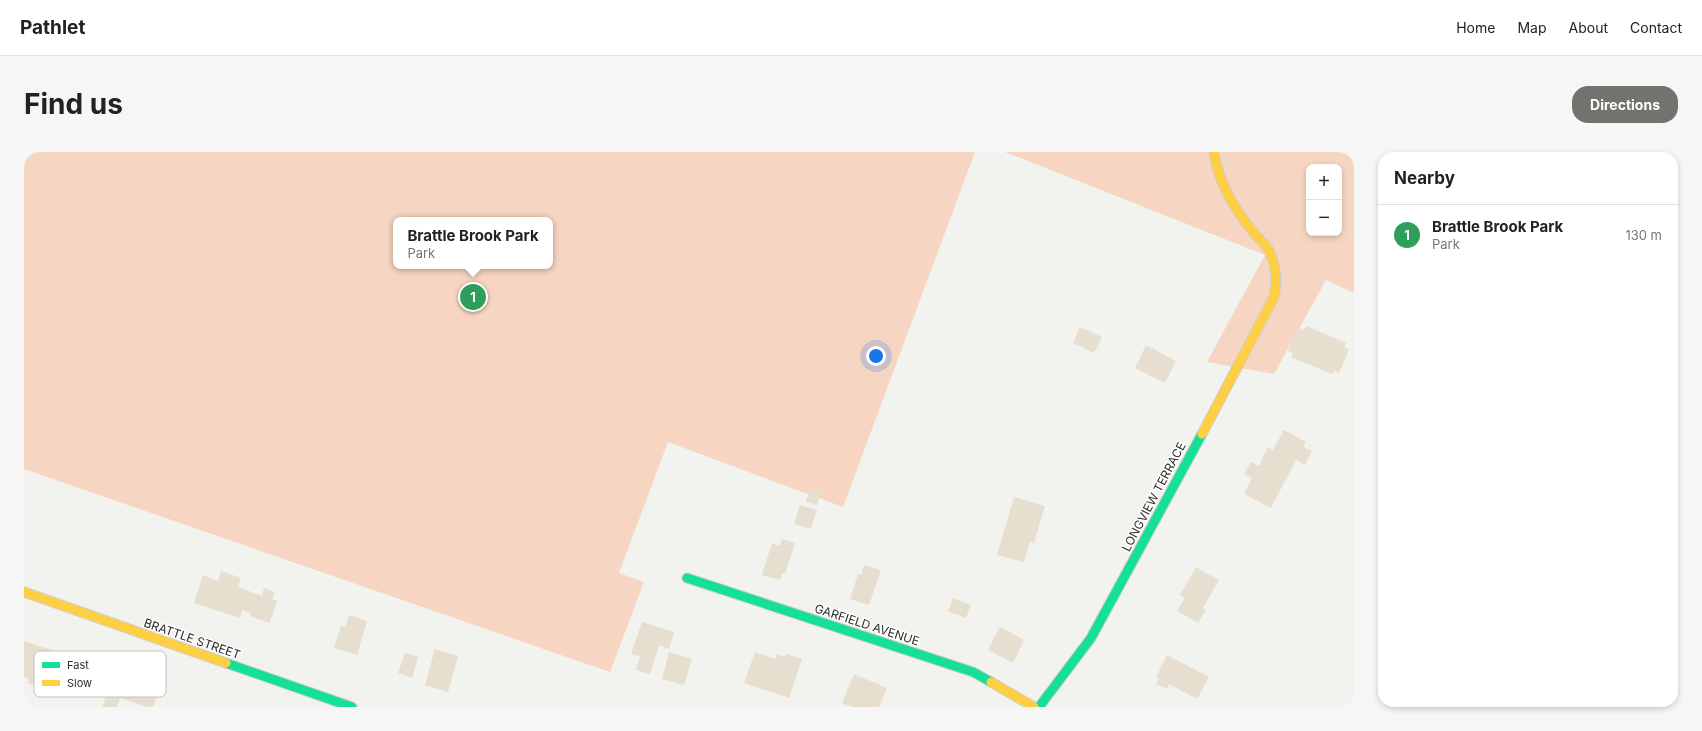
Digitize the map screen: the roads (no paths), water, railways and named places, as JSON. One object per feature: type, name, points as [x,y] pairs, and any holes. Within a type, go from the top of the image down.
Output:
[{"type":"street","name":"LONGVIEW TERRACE","points":[[1039,707],[1091,638],[1164,506],[1276,291],[1276,276],[1267,248],[1259,241],[1243,220],[1227,192],[1221,180],[1214,152]]},
{"type":"street","name":"GARFIELD AVENUE","points":[[687,578],[974,672],[1034,707]]},
{"type":"street","name":"BRATTLE STREET","points":[[24,592],[352,707]]},
{"type":"place","name":"Brattle Brook Park","points":[[473,297]]}]
